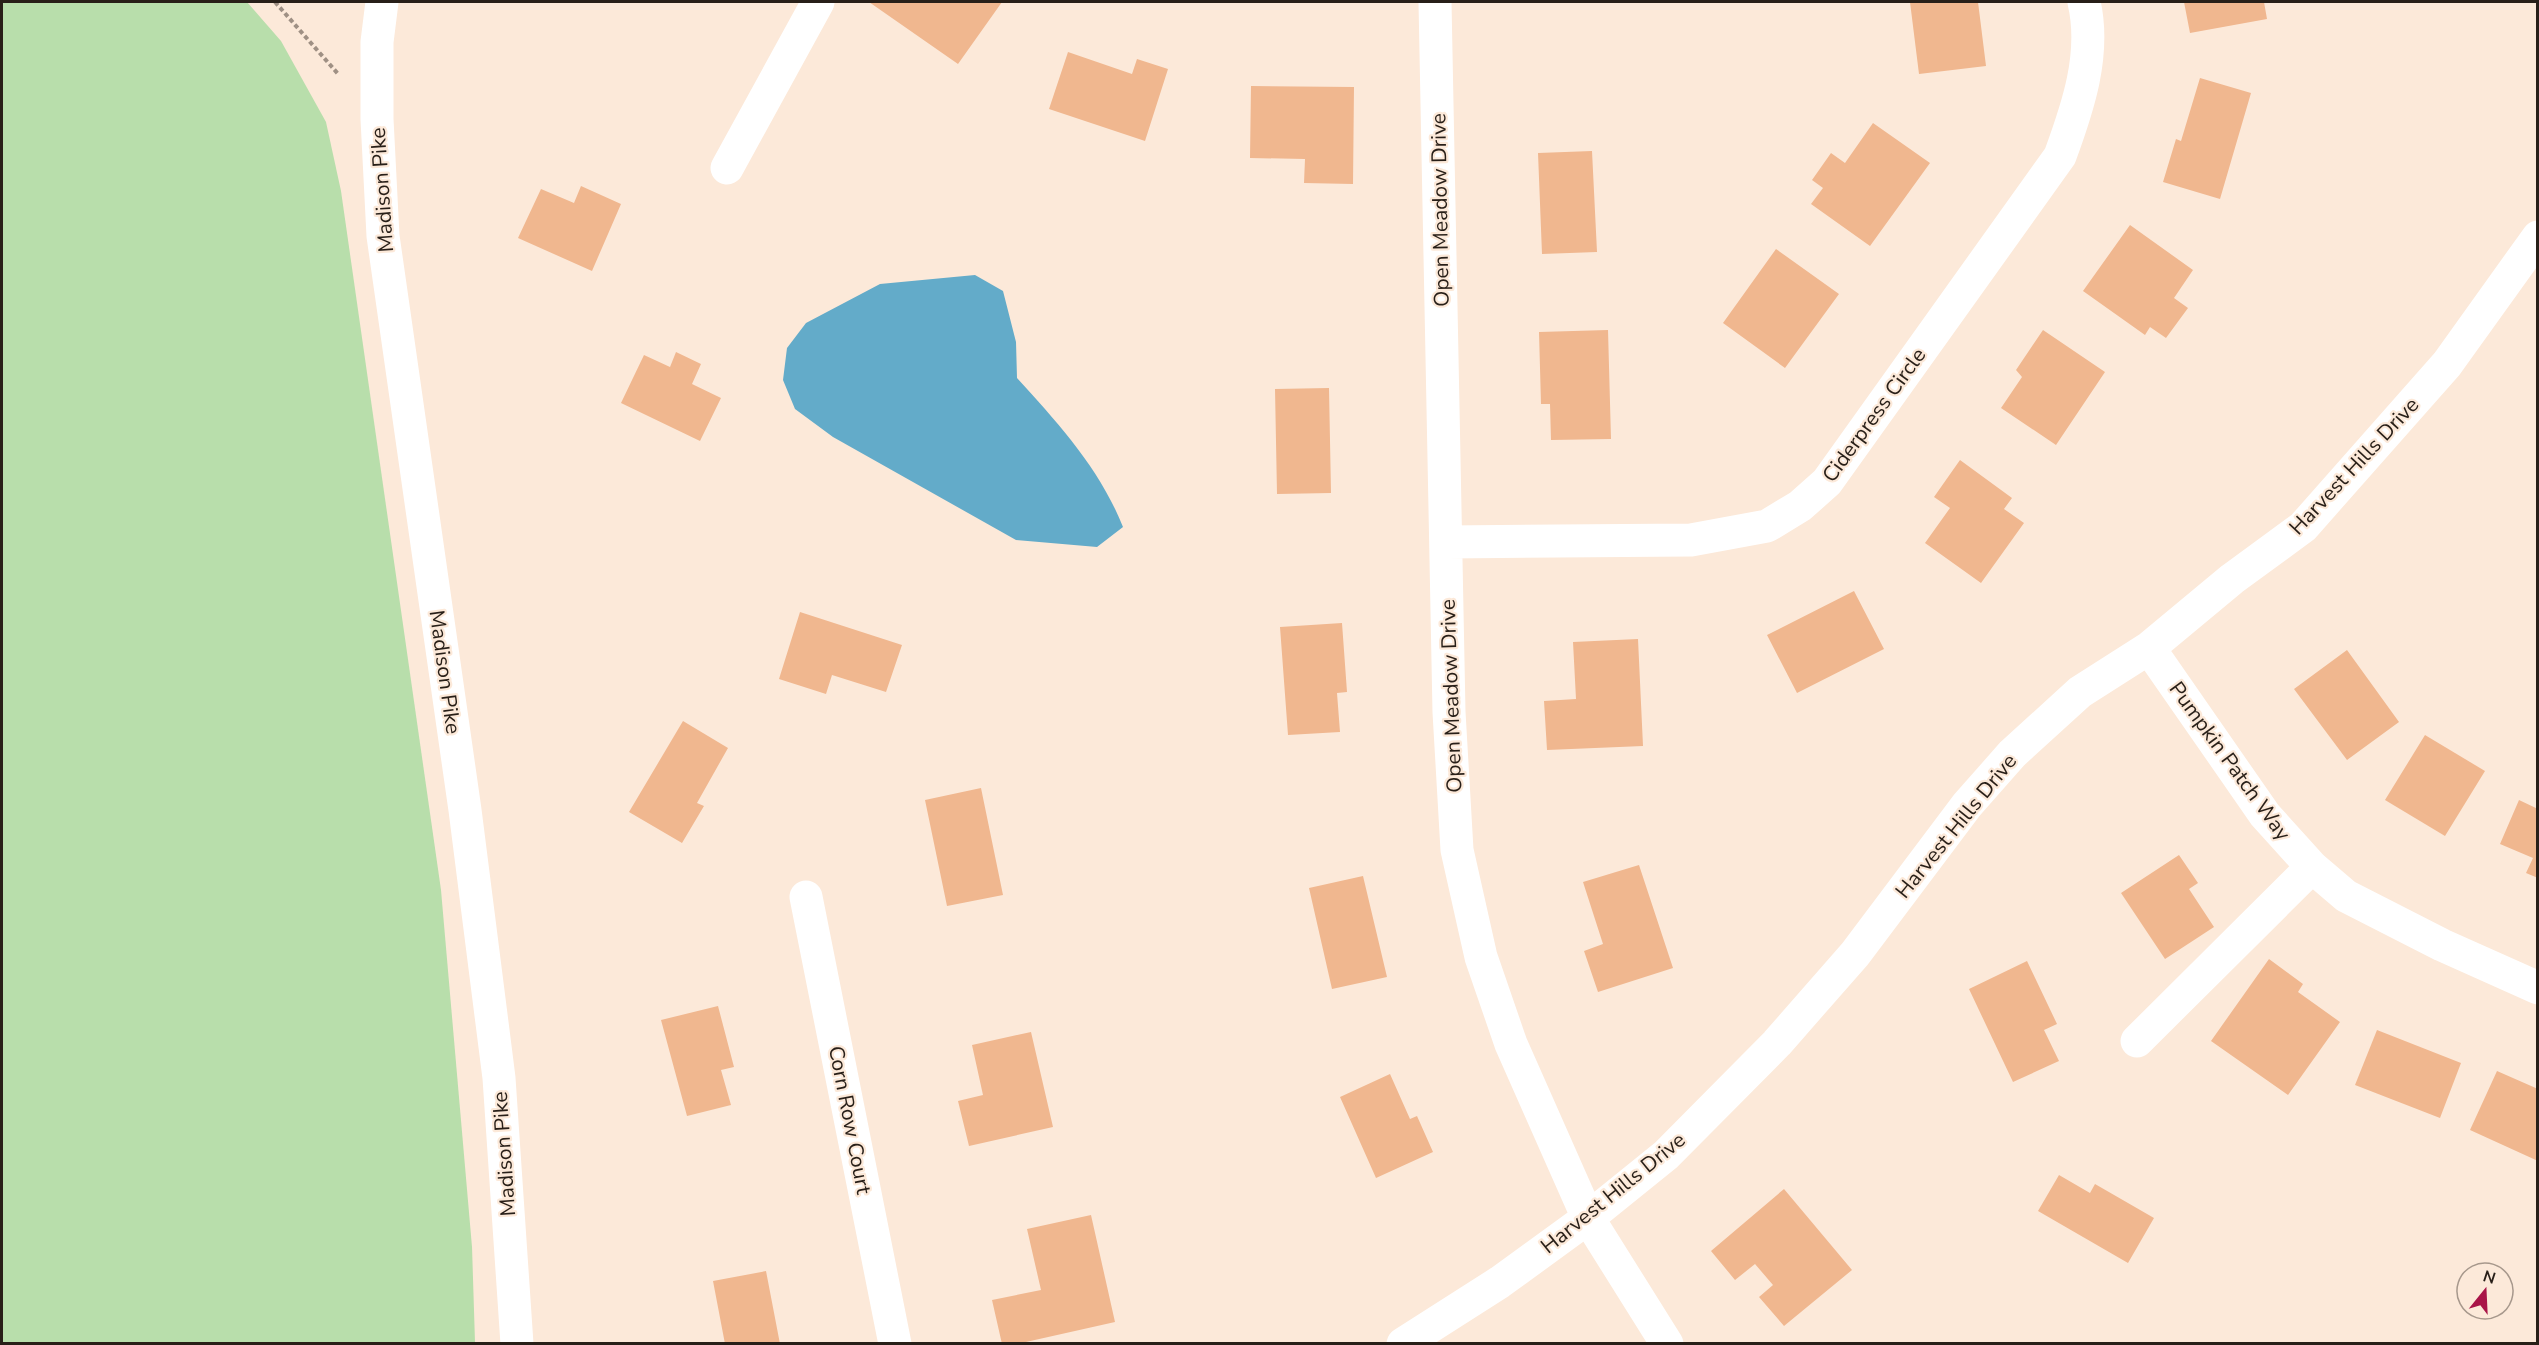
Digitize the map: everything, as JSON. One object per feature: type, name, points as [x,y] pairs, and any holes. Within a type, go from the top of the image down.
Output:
[{"type":"street","name":"Madison Pike","points":[[382,2],[377,42],[376,119],[383,236],[465,810],[499,1078],[516,1344]]},
{"type":"street","points":[[727,168],[818,2]]},
{"type":"street","name":"Open Meadow Drive","points":[[1435,2],[1449,712],[1457,850],[1480,957],[1507,1033],[1588,1218],[1667,1344]]},
{"type":"street","name":"Ciderpress Circle","points":[[1447,542],[1691,540],[1767,526],[1800,506],[1827,482],[2060,156],[2077,110],[2087,65],[2084,2]]},
{"type":"street","name":"Harvest Hills Drive","points":[[1403,1344],[1500,1282],[1588,1218],[1666,1155],[1777,1043],[1855,954],[1967,805],[2012,754],[2080,692],[2149,648],[2232,579],[2303,527],[2447,364],[2538,237]]},
{"type":"street","name":"Pumpkin Patch Way","points":[[2149,648],[2265,815],[2312,867],[2346,896],[2442,945],[2538,988]]},
{"type":"street","points":[[2137,1041],[2312,867]]},
{"type":"street","name":"Corn Row Court","points":[[806,897],[895,1344]]},
{"type":"path","points":[[275,2],[376,119]]},
{"type":"green space","points":[[2,2],[247,2],[281,41],[326,122],[341,191],[441,890],[472,1247],[475,1343],[2,1343]]},
{"type":"water","points":[[975,275],[1003,291],[1016,342],[1017,378],[1077,448],[1114,506],[1123,527],[1097,547],[1016,540],[833,437],[795,409],[783,380],[787,348],[806,323],[880,284]]},
{"type":"building","points":[[869,2],[1002,2],[958,64]]},
{"type":"building","points":[[1910,2],[1978,2],[1986,66],[1919,74]]},
{"type":"building","points":[[2184,2],[2264,2],[2267,19],[2190,33]]},
{"type":"building","points":[[1068,52],[1132,74],[1137,59],[1168,69],[1145,141],[1049,109]]},
{"type":"building","points":[[2200,78],[2251,93],[2220,199],[2163,182],[2176,139],[2181,141]]},
{"type":"building","points":[[1251,86],[1354,87],[1353,184],[1304,183],[1305,159],[1250,158]]},
{"type":"building","points":[[1873,123],[1930,163],[1870,246],[1811,204],[1823,188],[1812,180],[1831,153],[1845,163]]},
{"type":"building","points":[[1592,151],[1597,252],[1542,254],[1538,153]]},
{"type":"building","points":[[581,186],[621,204],[592,271],[518,238],[541,189],[574,203]]},
{"type":"building","points":[[2130,225],[2193,270],[2174,298],[2188,308],[2166,338],[2150,327],[2145,335],[2083,291]]},
{"type":"building","points":[[1776,249],[1839,294],[1785,368],[1723,323]]},
{"type":"building","points":[[1608,330],[1611,439],[1551,440],[1550,404],[1541,404],[1539,332]]},
{"type":"building","points":[[2043,330],[2105,372],[2056,445],[2001,408],[2022,377],[2016,370]]},
{"type":"building","points":[[676,352],[701,364],[692,384],[721,398],[700,441],[621,403],[644,355],[670,367]]},
{"type":"building","points":[[1329,388],[1331,493],[1277,494],[1275,389]]},
{"type":"building","points":[[1960,460],[2012,498],[2004,509],[2024,523],[1981,583],[1925,543],[1950,508],[1934,497]]},
{"type":"building","points":[[1854,591],[1884,649],[1797,693],[1767,635]]},
{"type":"building","points":[[800,612],[902,645],[886,692],[832,675],[826,694],[779,679]]},
{"type":"building","points":[[1342,623],[1347,692],[1337,693],[1340,732],[1288,735],[1280,627]]},
{"type":"building","points":[[1638,639],[1643,746],[1547,750],[1544,701],[1576,699],[1573,642]]},
{"type":"building","points":[[2347,650],[2399,722],[2347,760],[2294,689]]},
{"type":"building","points":[[683,721],[728,748],[697,803],[704,806],[682,843],[629,812]]},
{"type":"building","points":[[2425,735],[2485,771],[2445,836],[2385,800]]},
{"type":"building","points":[[981,788],[1003,895],[947,906],[925,800]]},
{"type":"building","points":[[2519,800],[2538,809],[2538,878],[2526,873],[2533,858],[2500,844]]},
{"type":"building","points":[[2179,855],[2198,883],[2189,889],[2214,927],[2165,959],[2121,893]]},
{"type":"building","points":[[1639,865],[1673,968],[1598,992],[1584,951],[1603,944],[1583,882]]},
{"type":"building","points":[[1363,876],[1387,977],[1332,989],[1309,888]]},
{"type":"building","points":[[2269,959],[2303,984],[2298,992],[2340,1022],[2288,1095],[2211,1041]]},
{"type":"building","points":[[2027,961],[2057,1024],[2044,1030],[2059,1061],[2013,1082],[1969,989]]},
{"type":"building","points":[[718,1006],[734,1067],[721,1070],[731,1105],[687,1116],[661,1020]]},
{"type":"building","points":[[2377,1030],[2461,1063],[2440,1118],[2355,1085]]},
{"type":"building","points":[[1031,1032],[1053,1127],[969,1146],[958,1101],[983,1095],[972,1045]]},
{"type":"building","points":[[2497,1071],[2538,1089],[2538,1161],[2470,1130]]},
{"type":"building","points":[[1390,1074],[1410,1119],[1417,1116],[1433,1152],[1376,1178],[1340,1097]]},
{"type":"building","points":[[2059,1175],[2090,1193],[2095,1184],[2154,1218],[2128,1263],[2038,1211]]},
{"type":"building","points":[[1784,1189],[1852,1270],[1784,1326],[1759,1297],[1773,1285],[1755,1264],[1735,1280],[1711,1251]]},
{"type":"building","points":[[1091,1215],[1115,1322],[1017,1344],[1002,1344],[992,1300],[1041,1290],[1027,1229]]},
{"type":"building","points":[[766,1271],[780,1344],[725,1344],[713,1281]]}]
